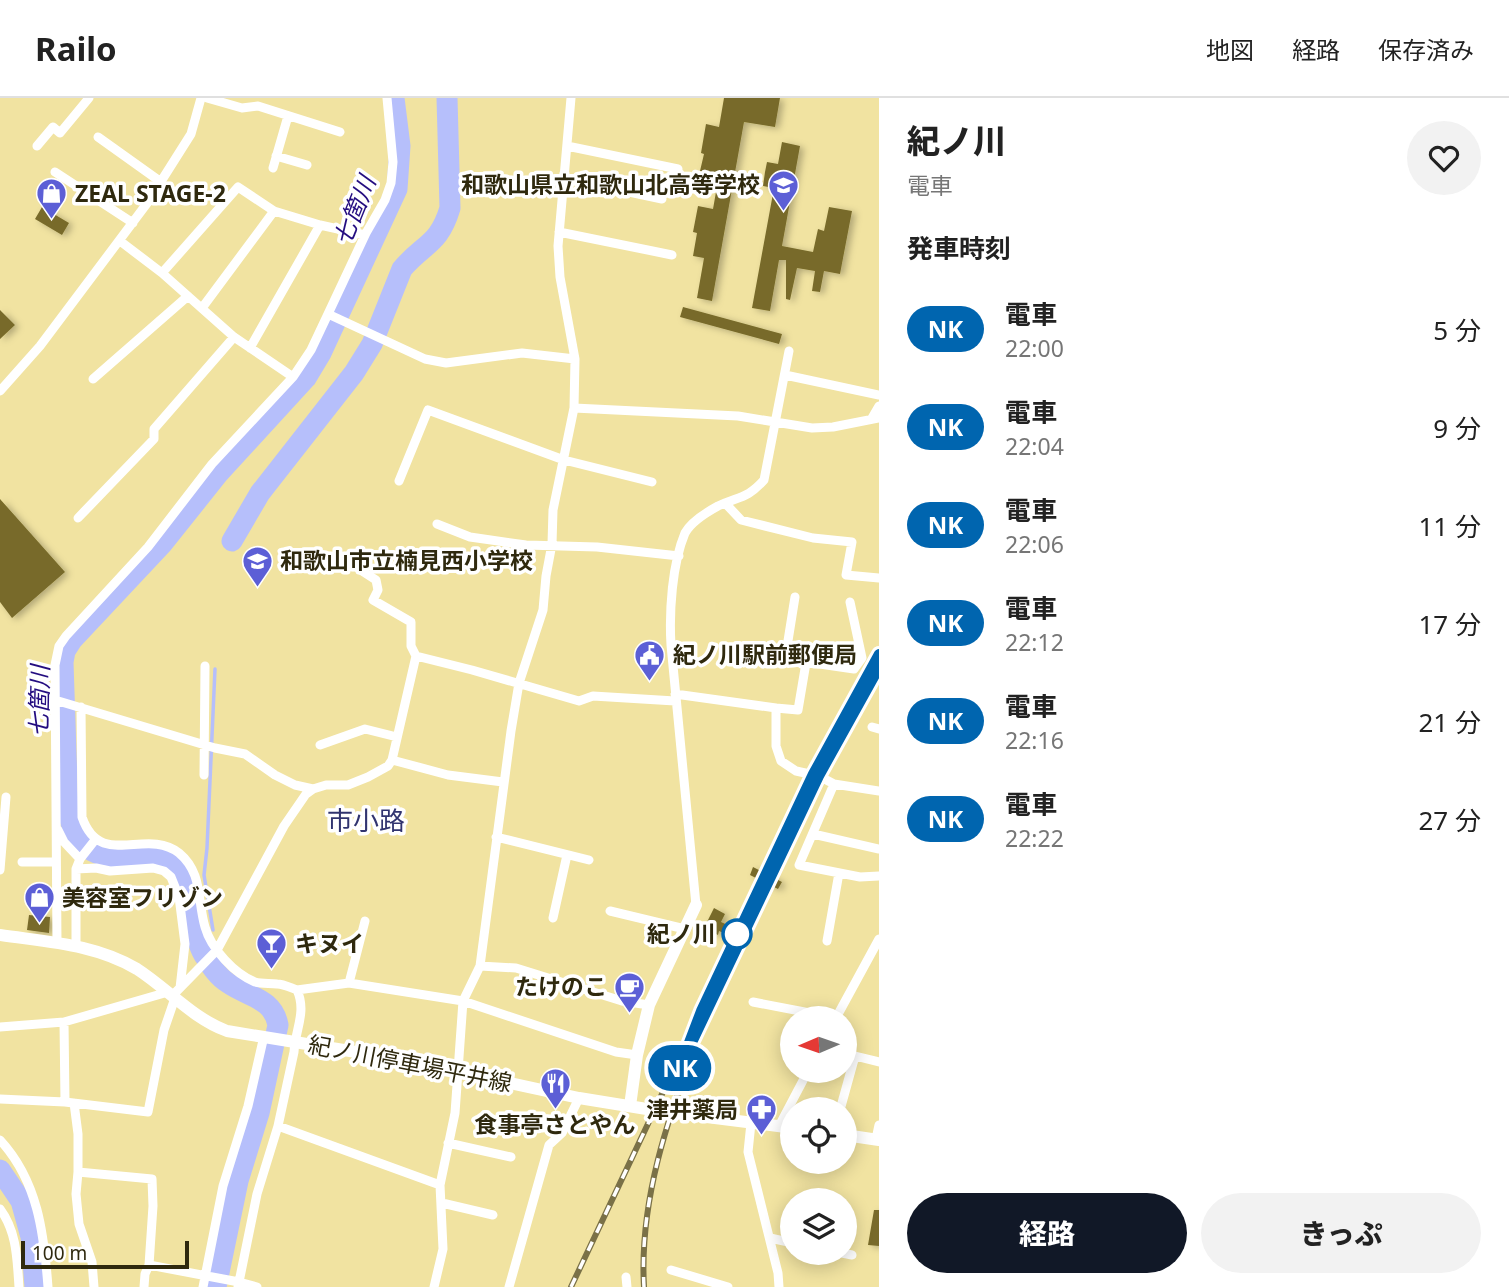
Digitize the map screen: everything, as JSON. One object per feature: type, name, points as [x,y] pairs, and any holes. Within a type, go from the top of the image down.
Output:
[{"type":"main road","points":[[630,1106],[637,1055],[649,1005],[696,905]]},
{"type":"main road","name":"紀ノ川停車場平井線","points":[[0,935],[76,946],[117,959],[174,993],[211,1025],[227,1031],[290,1040],[579,1098],[780,1126]]},
{"type":"main road","points":[[857,1137],[877,1140]]},
{"type":"street","points":[[37,145],[53,127],[60,133],[89,98]]},
{"type":"street","points":[[0,391],[40,346],[133,223],[191,134],[201,98]]},
{"type":"street","points":[[207,98],[242,108],[258,106],[340,132]]},
{"type":"street","points":[[57,943],[58,700],[55,670],[59,646],[148,547],[212,464],[293,377],[311,350],[391,183],[393,162],[387,98]]},
{"type":"street","points":[[434,1287],[443,1249],[440,1185],[454,1113],[463,1001],[480,967],[503,782],[519,683],[543,610],[552,544],[553,510],[574,408],[575,359],[560,276],[559,232],[571,98]]},
{"type":"street","points":[[273,169],[288,116]]},
{"type":"street","points":[[98,137],[161,182]]},
{"type":"street","points":[[567,146],[678,169]]},
{"type":"street","points":[[276,156],[307,165]]},
{"type":"street","points":[[55,172],[133,223]]},
{"type":"street","points":[[563,178],[662,199]]},
{"type":"street","points":[[162,273],[238,187],[274,211],[365,235]]},
{"type":"street","points":[[202,308],[274,211]]},
{"type":"street","points":[[250,348],[320,225]]},
{"type":"street","points":[[559,232],[672,255]]},
{"type":"street","points":[[120,241],[162,273],[234,337],[293,377]]},
{"type":"street","points":[[93,379],[188,296]]},
{"type":"street","points":[[330,315],[425,359],[446,363],[522,353],[575,359]]},
{"type":"street","points":[[78,518],[153,439],[154,429],[234,337]]},
{"type":"street","points":[[696,905],[675,698],[670,612],[679,556],[686,532],[695,521],[725,503],[753,492],[764,480],[789,351]]},
{"type":"street","points":[[785,375],[879,395]]},
{"type":"street","points":[[574,408],[738,416],[823,428],[875,418],[879,406]]},
{"type":"street","points":[[399,481],[428,410],[565,460],[652,482]]},
{"type":"street","points":[[725,503],[741,520],[813,538],[852,542],[846,575],[879,578]]},
{"type":"street","points":[[437,524],[470,537],[526,545],[552,544],[679,556]]},
{"type":"street","points":[[58,700],[208,746],[245,754],[295,785],[313,789],[358,781],[388,766],[392,760],[416,656],[411,646],[411,622],[373,600],[378,590],[376,580],[359,569]]},
{"type":"street","points":[[416,656],[579,701],[593,696],[675,698],[798,710],[808,651],[788,647],[795,597]]},
{"type":"street","points":[[806,662],[854,669],[863,658],[850,602]]},
{"type":"street","points":[[204,775],[208,746],[205,666]]},
{"type":"street","points":[[76,706],[82,817],[88,832],[94,841],[107,845],[158,844],[170,847],[181,855],[196,876],[205,927],[216,951],[237,972],[257,983],[279,984],[298,990],[349,983],[463,1001],[616,1052],[637,1055]]},
{"type":"street","points":[[776,708],[776,746],[781,761],[796,771],[819,776],[834,784],[879,791]]},
{"type":"street","points":[[320,746],[365,729],[397,737]]},
{"type":"street","points":[[392,760],[448,775],[503,782]]},
{"type":"street","points":[[834,784],[799,865],[860,877],[879,876]]},
{"type":"street","points":[[0,1027],[64,1023],[174,993],[216,951],[284,826],[306,794],[313,789]]},
{"type":"street","points":[[0,870],[6,797]]},
{"type":"street","points":[[56,822],[64,842],[81,857]]},
{"type":"street","points":[[813,834],[879,849]]},
{"type":"street","points":[[496,837],[589,860]]},
{"type":"street","points":[[76,946],[76,869],[81,857],[94,841]]},
{"type":"street","points":[[553,918],[567,855]]},
{"type":"street","points":[[22,862],[57,862]]},
{"type":"street","points":[[0,1099],[70,1103],[148,1112],[185,944],[179,897],[171,877],[159,869],[76,869]]},
{"type":"street","points":[[827,941],[839,873]]},
{"type":"street","points":[[610,911],[685,929]]},
{"type":"street","points":[[349,983],[365,921]]},
{"type":"street","points":[[843,1006],[879,939]]},
{"type":"street","points":[[480,967],[516,968],[622,1001],[649,1005]]},
{"type":"street","points":[[237,1284],[260,1184],[278,1126],[294,1052],[290,1040],[300,1024],[302,1000],[298,990]]},
{"type":"street","points":[[753,1002],[780,1007]]},
{"type":"street","points":[[64,1023],[70,1103],[78,1134],[76,1194],[79,1224],[92,1262],[94,1287]]},
{"type":"street","points":[[202,1287],[208,1277],[223,1186],[266,1036]]},
{"type":"street","points":[[843,1097],[855,1056],[879,1062]]},
{"type":"street","points":[[509,1287],[549,1145],[562,1133],[579,1098]]},
{"type":"street","points":[[751,1123],[748,1152],[770,1238],[779,1287]]},
{"type":"street","points":[[877,1140],[879,1125]]},
{"type":"street","points":[[278,1126],[440,1185]]},
{"type":"street","points":[[0,1140],[20,1167],[34,1194],[41,1220],[48,1287]]},
{"type":"street","points":[[448,1143],[511,1157]]},
{"type":"street","points":[[78,1172],[152,1179],[149,1265],[144,1287]]},
{"type":"street","points":[[442,1203],[493,1215]]},
{"type":"street","points":[[0,1209],[10,1222],[17,1250],[19,1287]]},
{"type":"street","points":[[770,1238],[780,1240]]},
{"type":"street","points":[[149,1265],[257,1287]]},
{"type":"street","points":[[671,1270],[728,1287]]},
{"type":"building","points":[[724,98],[780,98],[775,127],[744,122],[712,301],[697,298],[704,258],[693,256],[697,233],[693,232],[698,206],[713,209],[719,175],[700,171],[704,154],[701,153],[706,124],[719,127]]},
{"type":"building","points":[[782,142],[800,146],[782,246],[813,252],[818,229],[824,231],[829,207],[852,211],[840,274],[824,271],[820,292],[812,291],[815,271],[797,268],[790,300],[786,299],[786,260],[779,260],[770,311],[752,308],[774,188],[763,186],[765,172],[767,162],[778,164]]},
{"type":"building","name":"ZEAL STAGE-2","points":[[42,207],[69,223],[62,235],[35,219]]},
{"type":"building","points":[[683,307],[782,334],[779,344],[680,317]]},
{"type":"building","points":[[0,310],[15,325],[0,339]]},
{"type":"building","points":[[0,499],[65,572],[12,618],[0,602]]},
{"type":"building","points":[[753,867],[782,882],[778,889],[750,875]]},
{"type":"building","points":[[714,908],[725,914],[721,922],[730,926],[726,934],[719,931],[718,935],[704,928]]},
{"type":"building","name":"美容室フリゾン","points":[[29,915],[50,917],[49,933],[27,930]]},
{"type":"building","points":[[874,1210],[879,1210],[879,1246],[868,1245]]},
{"type":"waterway","name":"七箇川","points":[[216,1287],[238,1181],[259,1113],[278,1025],[271,1009],[214,971],[199,944],[189,891],[179,869],[170,862],[158,859],[102,855],[92,851],[77,837],[68,812],[63,662],[65,651],[72,640],[163,543],[218,474],[306,378],[321,353],[397,189],[400,146],[394,98]]},
{"type":"waterway","points":[[232,541],[260,493],[354,373],[372,344],[402,269],[436,237],[446,220],[450,208],[447,98]]},
{"type":"waterway","points":[[213,930],[204,875],[215,669]]},
{"type":"waterway","name":"七箇川","points":[[201,950],[207,943]]},
{"type":"waterway","points":[[0,1170],[21,1201],[31,1237],[35,1287]]},
{"type":"railway","points":[[571,1287],[813,774],[879,654]]},
{"type":"railway","points":[[644,1287],[646,1223],[651,1191],[666,1129],[698,1038]]},
{"type":"train","name":"NK","points":[[879,654],[813,774],[701,1011],[677,1074],[819,776],[879,668]]},
{"type":"place","name":"和歌山県立和歌山北高等学校","points":[[783,212]]},
{"type":"place","name":"ZEAL STAGE-2","points":[[52,221]]},
{"type":"place","name":"和歌山市立楠見西小学校","points":[[257,588]]},
{"type":"place","name":"紀ノ川駅前郵便局","points":[[650,682]]},
{"type":"place","name":"美容室フリゾン","points":[[39,925]]},
{"type":"place","name":"紀ノ川","points":[[737,934]]},
{"type":"place","name":"キヌイ","points":[[272,971]]},
{"type":"place","name":"たけのこ","points":[[630,1014]]},
{"type":"place","name":"食事亭さとやん","points":[[555,1111]]},
{"type":"place","name":"津井薬局","points":[[761,1137]]},
{"type":"district","name":"市小路","points":[[366,821]]}]
